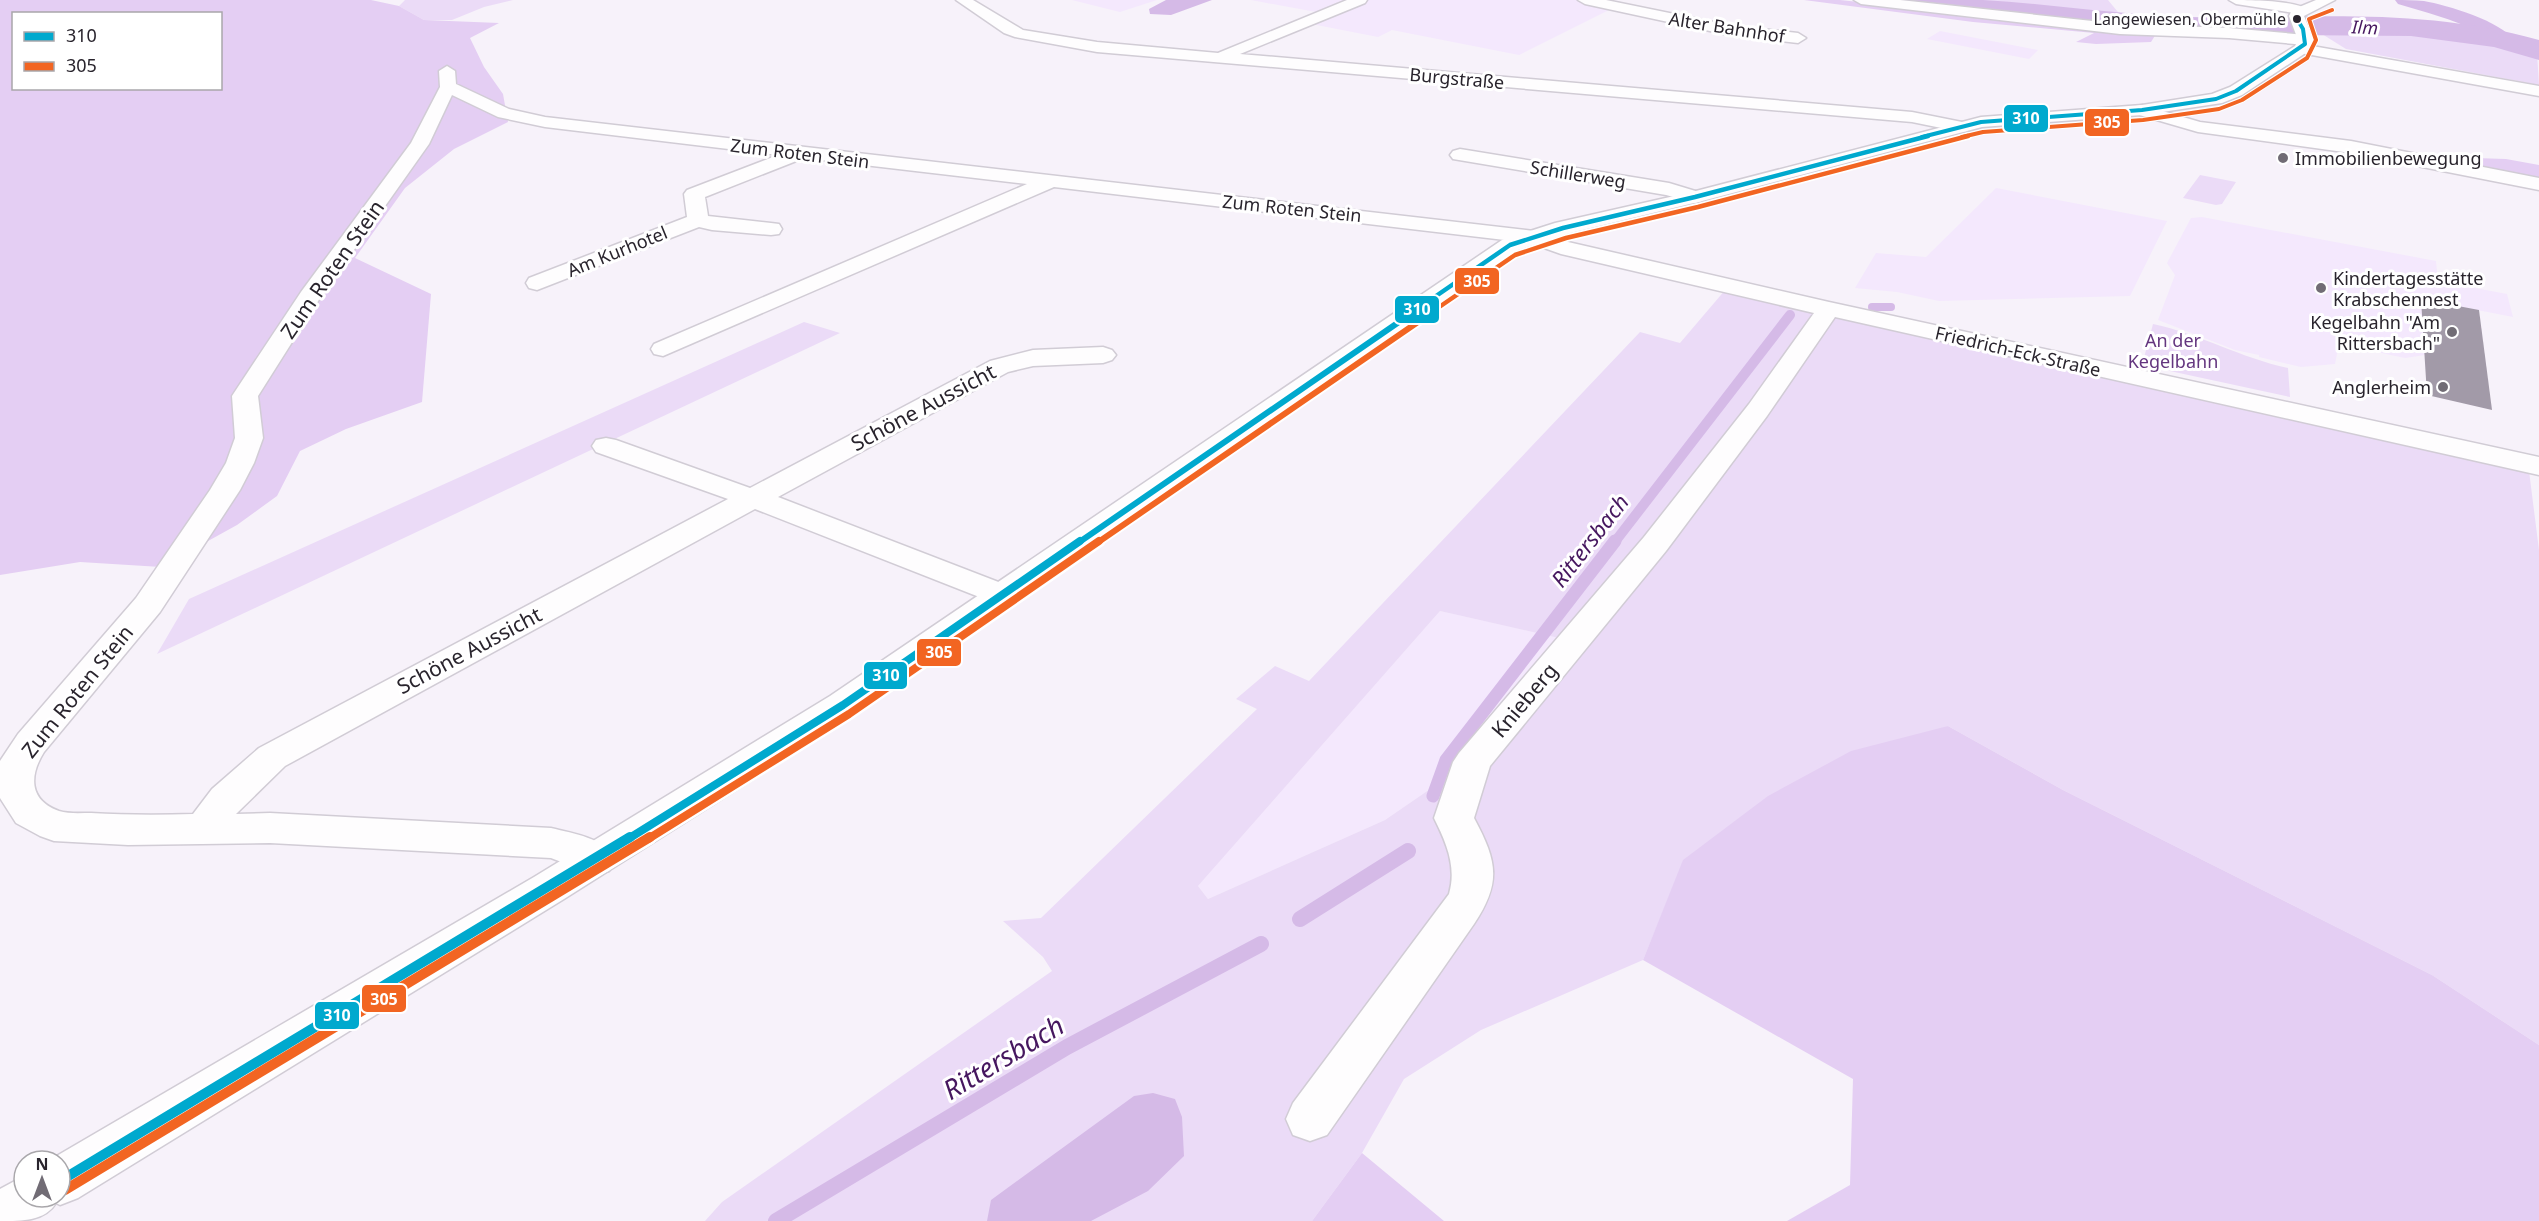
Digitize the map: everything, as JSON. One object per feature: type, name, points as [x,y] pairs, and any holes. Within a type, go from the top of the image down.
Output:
[{"type":"street","name":"Burgstraße","points":[[963,0],[1009,30],[1034,38],[1097,47],[1912,117],[1961,127]]},
{"type":"street","points":[[1219,58],[1360,0]]},
{"type":"street","name":"Alter Bahnhof","points":[[1585,0],[1714,27],[1798,38]]},
{"type":"street","points":[[1861,0],[2120,29],[2229,33],[2302,29]]},
{"type":"street","points":[[2236,0],[2302,29],[2539,91]]},
{"type":"street","points":[[72,1174],[497,920],[843,705],[1510,246],[1534,237],[1961,127],[1996,120],[2142,110],[2227,96],[2302,29],[2328,0]]},
{"type":"street","name":"Zum Roten Stein","points":[[595,860],[578,850],[551,843],[270,828],[128,830],[54,826],[30,813],[14,789],[16,766],[31,743],[148,605],[225,490],[240,463],[249,438],[244,396],[309,297],[420,144],[448,79],[504,113],[522,119],[1534,237]]},
{"type":"street","points":[[2142,110],[2198,127],[2351,147],[2539,184]]},
{"type":"street","points":[[771,229],[712,224],[698,220],[694,194],[801,153]]},
{"type":"street","name":"Schillerweg","points":[[1460,155],[1669,189],[1695,197]]},
{"type":"street","name":"Zum Roten Stein","points":[[663,349],[1050,182]]},
{"type":"street","name":"Am Kurhotel","points":[[537,284],[698,220]]},
{"type":"street","name":"Friedrich-Eck-Straße","points":[[1534,237],[1561,246],[1829,309],[2539,466]]},
{"type":"street","name":"Knieberg","points":[[1310,1119],[1471,894],[1474,869],[1470,848],[1454,818],[1472,762],[1655,544],[1758,410],[1829,309]]},
{"type":"street","name":"Schöne Aussicht","points":[[204,829],[226,799],[272,757],[999,366],[1033,358],[1103,356]]},
{"type":"street","points":[[606,446],[755,499],[1003,595]]},
{"type":"street","points":[[0,1217],[13,1209]]},
{"type":"shaded area","points":[[0,0],[371,0],[399,6],[424,20],[499,23],[470,38],[484,67],[503,94],[508,122],[454,149],[405,188],[355,258],[431,294],[422,402],[346,429],[300,451],[277,496],[237,525],[161,567],[80,562],[0,575]]},
{"type":"shaded area","points":[[1072,0],[1157,0],[1120,12]]},
{"type":"shaded area","points":[[1166,0],[1212,0],[1171,15],[1150,14],[1149,9]]},
{"type":"shaded area","points":[[1251,0],[1579,0],[1611,9],[1519,55],[1392,30],[1378,37],[1296,21],[1316,12]]},
{"type":"shaded area","points":[[1804,0],[1840,0],[2156,34],[2151,42],[2096,44],[2076,42],[2094,33],[1973,22]]},
{"type":"shaded area","points":[[1940,31],[2038,50],[2029,59],[1927,39]]},
{"type":"shaded area","points":[[2443,157],[2506,159],[2539,165],[2539,180],[2440,160]]},
{"type":"shaded area","points":[[1996,188],[2167,221],[2130,296],[1939,301],[1897,292],[1855,288],[1876,253],[1926,257]]},
{"type":"shaded area","name":"Kindertagesstätte Krabschennest","points":[[2202,217],[2436,261],[2438,281],[2507,294],[2513,317],[2421,299],[2425,355],[2405,358],[2339,344],[2335,364],[2301,367],[2235,350],[2158,320],[2175,275],[2167,263],[2191,218]]},
{"type":"shaded area","points":[[1440,611],[1560,638],[1452,774],[1385,820],[1208,899],[1198,886]]},
{"type":"shaded area","points":[[1948,726],[2063,790],[2432,975],[2539,1045],[2539,1221],[1787,1221],[1850,1185],[1853,1079],[1643,960],[1683,860],[1768,796],[1851,751]]},
{"type":"shaded area","points":[[1153,1093],[1175,1099],[1182,1117],[1184,1156],[1148,1191],[1091,1221],[987,1221],[991,1200],[1134,1096]]},
{"type":"shaded area","points":[[1362,1153],[1444,1221],[1312,1221]]},
{"type":"green space","points":[[405,0],[513,0],[484,7],[452,20],[424,20],[399,6]]},
{"type":"green space","points":[[1932,0],[2108,0],[2122,17]]},
{"type":"green space","points":[[2357,27],[2448,32],[2479,37],[2537,53],[2539,85],[2346,49],[2322,34],[2319,28]]},
{"type":"green space","points":[[2200,175],[2236,182],[2222,204],[2216,205],[2183,198]]},
{"type":"green space","points":[[1726,289],[2156,390],[2529,471],[2539,550],[2539,1045],[2432,975],[2063,790],[1948,726],[1684,860],[1643,960],[1481,1030],[1404,1079],[1362,1153],[1312,1221],[705,1221],[722,1202],[1052,971],[1043,957],[1003,921],[1041,918],[1257,709],[1236,699],[1275,666],[1309,681],[1640,332],[1680,343]],"holes":[[[1440,611],[1559,638],[1452,774],[1385,820],[1208,899],[1198,886]]]},
{"type":"green space","points":[[804,322],[840,333],[157,654],[189,599]]},
{"type":"green space","name":"An der Kegelbahn","points":[[2153,324],[2288,368],[2290,397],[2142,365]]},
{"type":"building","name":"Kegelbahn \"Am Rittersbach\"","points":[[2421,299],[2479,310],[2492,410],[2427,395]]},
{"type":"waterway","name":"Ilm","points":[[1903,0],[2151,25],[2411,26],[2498,38],[2539,50]]},
{"type":"waterway","points":[[2404,0],[2469,21],[2505,41]]},
{"type":"waterway","name":"Rittersbach","points":[[1872,307],[1891,307]]},
{"type":"waterway","name":"Rittersbach","points":[[1614,543],[1790,315]]},
{"type":"waterway","name":"Rittersbach","points":[[1433,796],[1446,760],[1615,541]]},
{"type":"waterway","name":"Rittersbach","points":[[1300,919],[1408,851]]},
{"type":"waterway","name":"Rittersbach","points":[[776,1221],[1067,1047],[1261,944]]},
{"type":"transit line","name":"305","points":[[72,1186],[554,897],[849,714],[1515,255],[1566,238],[1698,207],[1983,132],[2143,120],[2219,109],[2242,100],[2307,58],[2316,40],[2309,19],[2332,10]]},
{"type":"transit line","name":"310","points":[[72,1174],[549,888],[843,705],[1510,245],[1563,228],[1695,197],[1981,122],[2142,110],[2216,99],[2236,91],[2305,44],[2303,29],[2297,19]]},
{"type":"place","name":"Langewiesen, Obermühle","points":[[2297,19]]},
{"type":"place","name":"Immobilienbewegung","points":[[2283,158]]},
{"type":"place","name":"Kindertagesstätte Krabschennest","points":[[2321,288]]},
{"type":"place","name":"Kegelbahn \"Am Rittersbach\"","points":[[2452,332]]},
{"type":"place","name":"Anglerheim","points":[[2443,387]]}]
